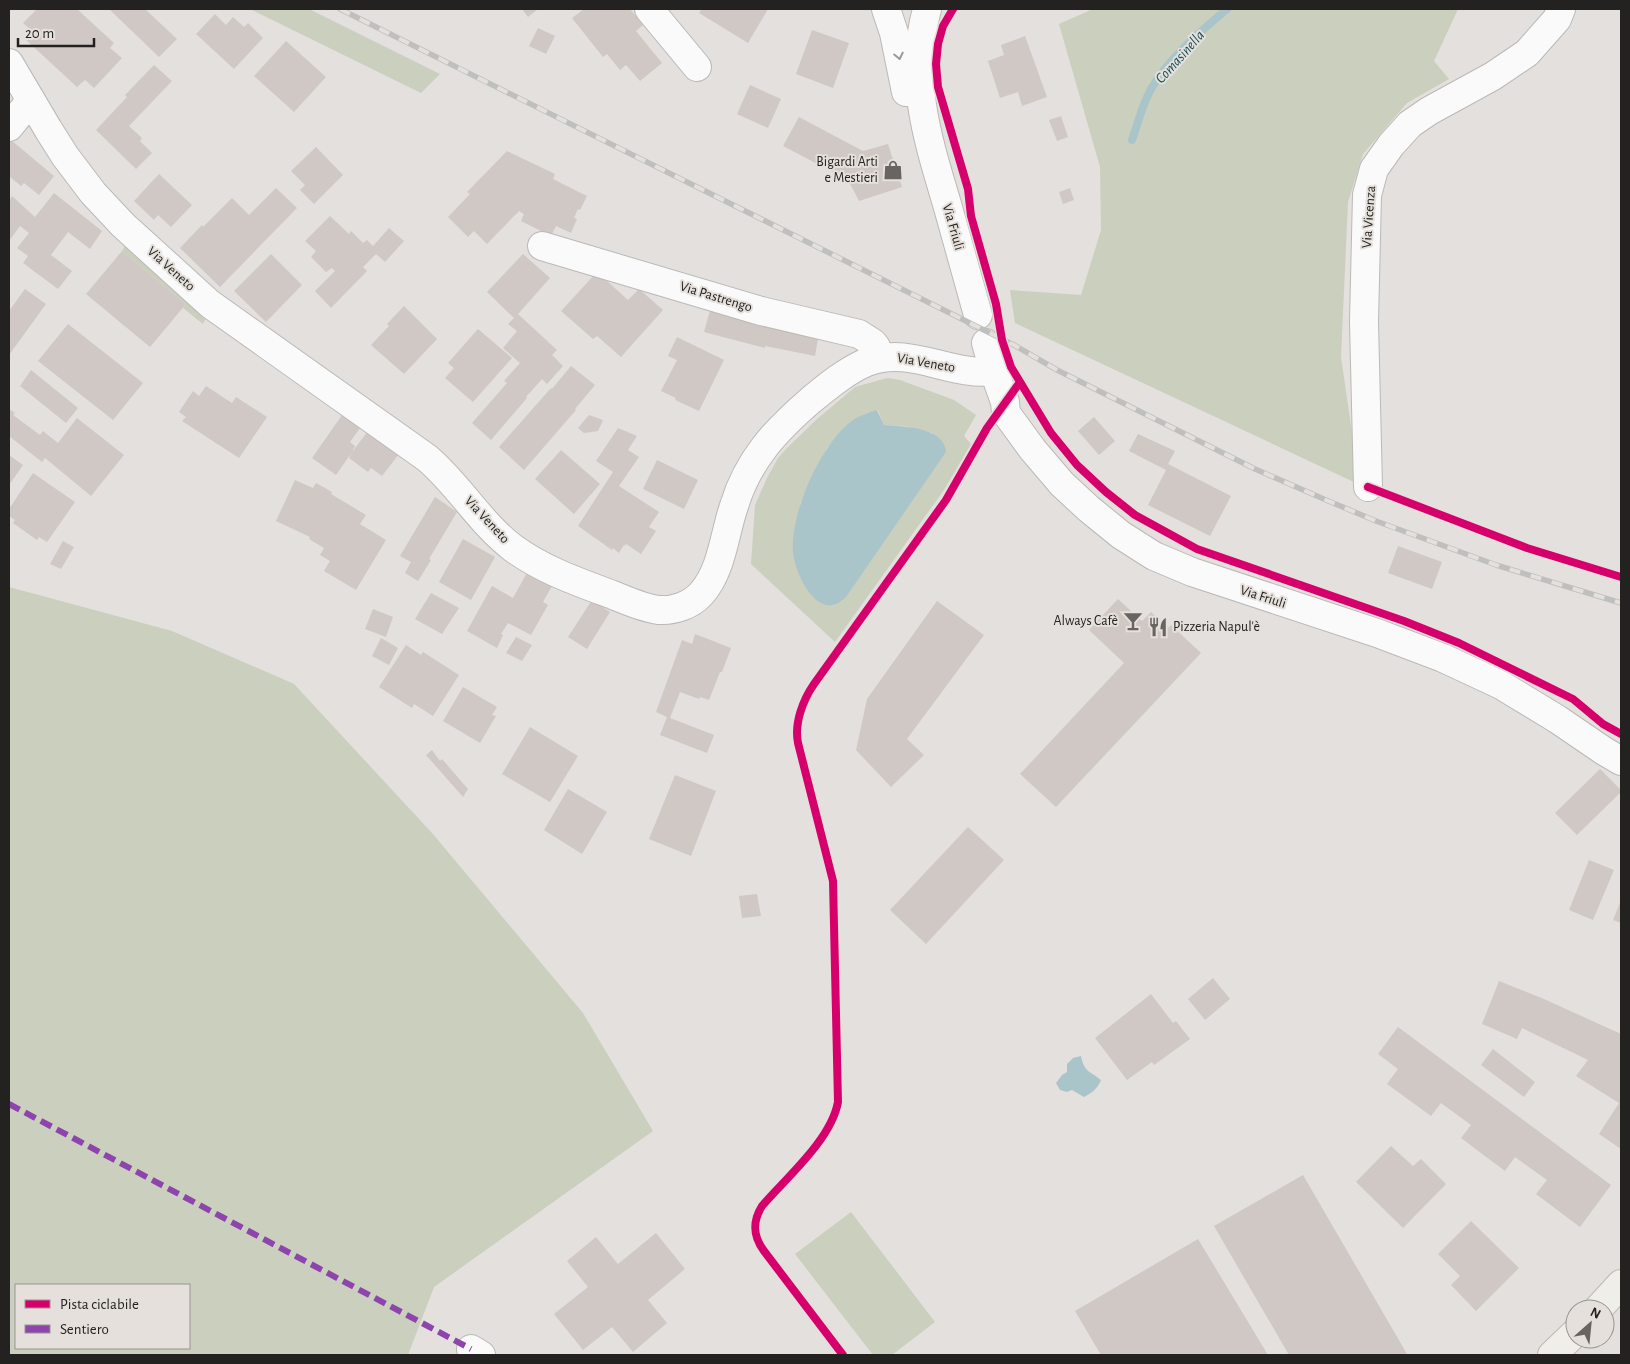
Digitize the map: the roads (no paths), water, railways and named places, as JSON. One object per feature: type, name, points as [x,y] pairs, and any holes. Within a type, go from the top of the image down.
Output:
[{"type":"main road","points":[[1607,1299],[1621,1284]]},
{"type":"main road","points":[[1552,1355],[1565,1343]]},
{"type":"street","points":[[649,9],[697,67]]},
{"type":"street","points":[[888,9],[899,12],[910,12],[919,9]]},
{"type":"street","name":"Via Friuli","points":[[888,9],[907,102],[928,138]]},
{"type":"street","name":"Via Friuli","points":[[926,9],[921,30],[918,59],[920,96],[928,138],[978,315]]},
{"type":"street","name":"Via Vicenza","points":[[1368,487],[1364,322],[1368,195],[1374,169],[1391,145],[1410,124],[1428,111],[1493,76],[1527,53],[1557,19],[1561,9]]},
{"type":"street","name":"Via Veneto","points":[[9,62],[65,156],[93,193],[123,225],[210,304],[427,458],[452,482],[493,530],[515,549],[560,574],[641,606],[668,610],[688,604],[699,596],[716,568],[734,504],[744,478],[761,450],[783,424],[835,381],[854,368],[880,358],[901,357],[976,372],[994,371]]},
{"type":"street","points":[[9,128],[31,100]]},
{"type":"street","name":"Via Pastrengo","points":[[542,246],[761,311],[859,334],[873,343],[880,358]]},
{"type":"street","name":"Via Friuli","points":[[986,343],[1005,402],[1006,413],[1033,450],[1062,484],[1121,535],[1146,551],[1192,572],[1443,658],[1501,685],[1558,719],[1621,761]]},
{"type":"water","points":[[877,410],[884,425],[911,427],[931,433],[944,444],[946,452],[846,597],[836,604],[827,605],[818,601],[810,594],[798,573],[793,552],[793,536],[797,518],[810,480],[830,445],[853,420]]},
{"type":"water","points":[[1081,1056],[1086,1068],[1101,1080],[1090,1094],[1084,1097],[1072,1090],[1067,1092],[1060,1090],[1056,1083],[1067,1072],[1067,1064],[1073,1058]]},
{"type":"waterway","name":"Comasinella","points":[[1132,140],[1145,101],[1159,77],[1186,46],[1227,9]]},
{"type":"railway","points":[[340,9],[1014,345],[1057,370],[1255,469],[1376,521],[1496,565],[1621,603]]},
{"type":"place","name":"Bigardi Arti e Mestieri","points":[[893,170]]},
{"type":"place","name":"Always Cafè","points":[[1133,621]]},
{"type":"place","name":"Pizzeria Napul'è","points":[[1158,627]]}]
